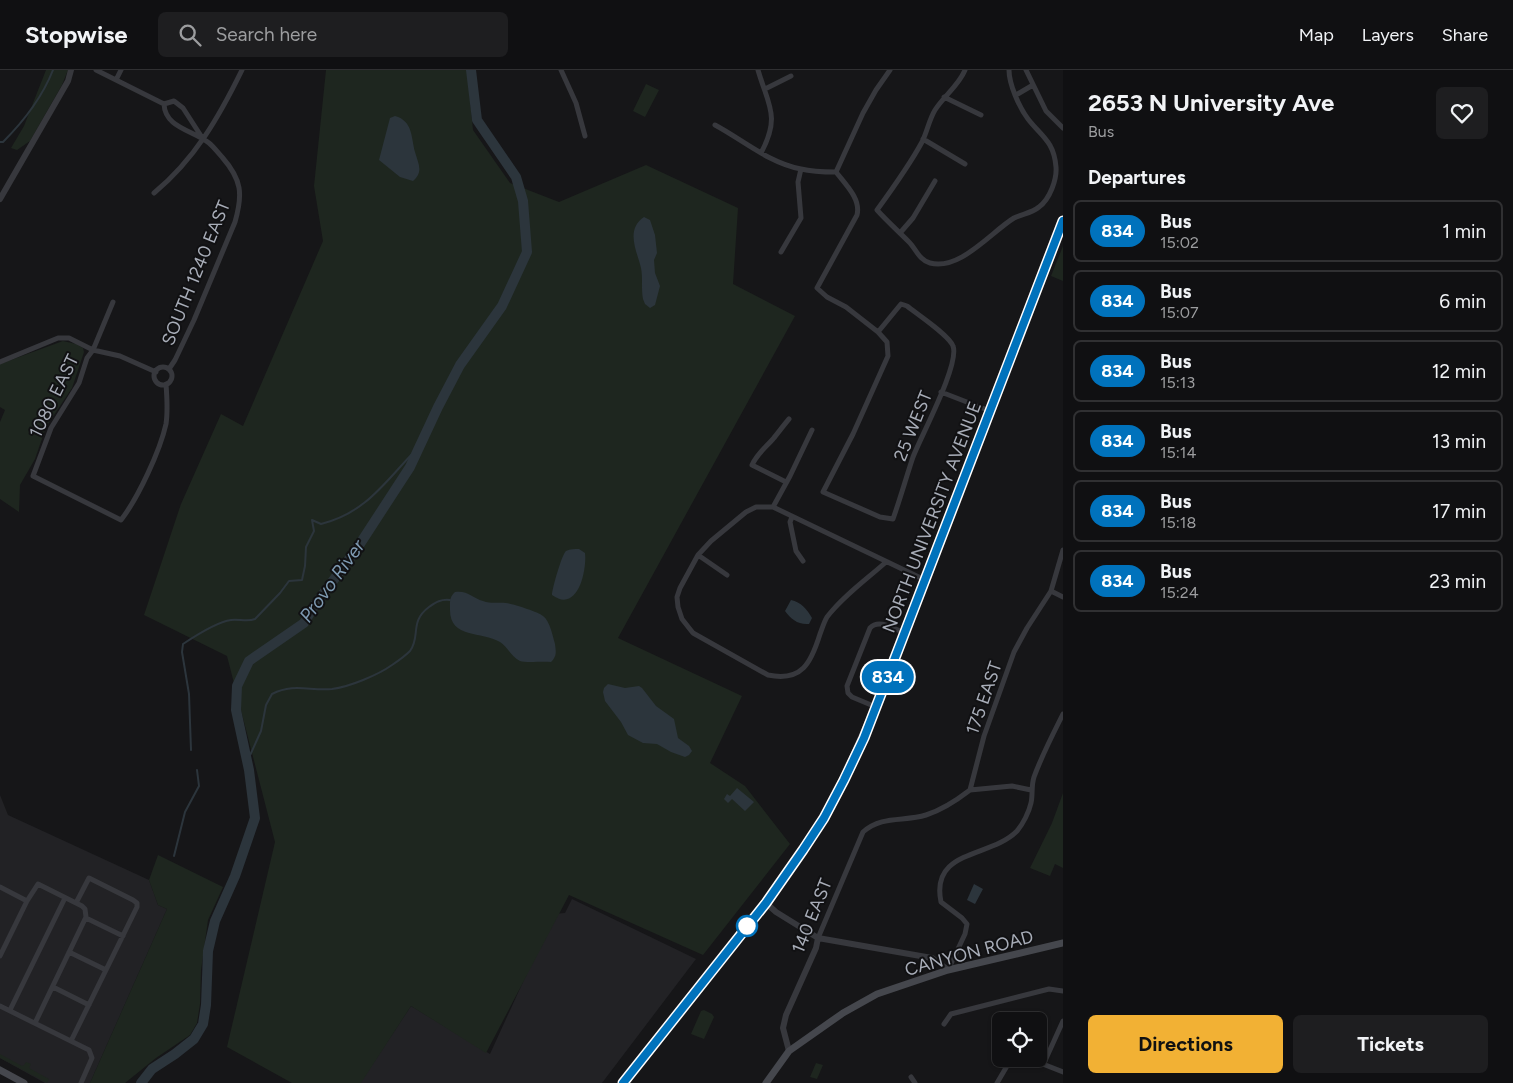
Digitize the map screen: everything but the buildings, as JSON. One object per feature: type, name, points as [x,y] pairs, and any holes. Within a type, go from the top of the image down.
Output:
[{"type":"highway","name":"NORTH UNIVERSITY AVENUE","points":[[623,1083],[766,903],[824,818],[857,753],[876,707],[1063,221]]},
{"type":"main road","name":"CANYON ROAD","points":[[766,1083],[789,1051],[843,1013],[877,994],[948,970],[1063,943]]},
{"type":"main road","points":[[0,1070],[24,1083]]},
{"type":"street","points":[[0,199],[68,81],[71,70]]},
{"type":"street","points":[[96,70],[164,104],[174,101],[183,108],[203,140]]},
{"type":"street","points":[[116,80],[121,70]]},
{"type":"street","points":[[154,193],[197,150],[224,106],[242,70]]},
{"type":"street","points":[[561,70],[576,103],[585,136]]},
{"type":"street","points":[[758,70],[770,100],[772,122],[767,143],[761,153]]},
{"type":"street","points":[[836,172],[863,113],[890,70]]},
{"type":"street","points":[[965,70],[944,96],[934,112],[923,139],[895,187],[877,210],[924,261],[938,264],[967,254],[1014,218],[1039,208],[1045,200],[1056,175],[1056,164],[1048,141],[1020,108],[1012,88],[1008,70]]},
{"type":"street","points":[[1026,70],[1046,110],[1057,124],[1063,128]]},
{"type":"street","points":[[765,89],[791,76]]},
{"type":"street","points":[[1016,95],[1033,85]]},
{"type":"street","points":[[944,96],[980,115]]},
{"type":"street","points":[[164,104],[164,113],[171,120],[203,140]]},
{"type":"street","points":[[715,124],[761,153],[801,169],[836,172],[856,200],[858,209],[854,222],[817,288],[827,297],[846,307],[878,332]]},
{"type":"street","points":[[923,139],[964,164]]},
{"type":"street","name":"SOUTH 1240 EAST","points":[[169,369],[194,320],[239,206],[241,193],[234,171],[209,143],[203,140]]},
{"type":"street","points":[[781,252],[801,218],[798,182],[801,169]]},
{"type":"street","points":[[900,233],[914,218],[935,181]]},
{"type":"street","name":"1080 EAST","points":[[113,302],[79,383],[51,428],[33,476],[121,520],[130,508],[160,442],[166,422],[166,384]]},
{"type":"street","name":"25 WEST","points":[[901,304],[914,311],[952,343],[954,351],[954,358],[914,456],[893,520],[880,517],[823,492],[853,434],[888,356],[889,347],[885,339],[878,332],[901,304]]},
{"type":"street","points":[[0,362],[58,338],[69,338],[93,350],[120,356],[156,372]]},
{"type":"street","points":[[160,367],[169,369],[172,376],[169,382],[160,384],[157,382],[154,375],[160,367]]},
{"type":"street","points":[[941,392],[990,411]]},
{"type":"street","points":[[786,482],[752,465],[755,457],[772,441],[789,419]]},
{"type":"street","points":[[773,508],[812,430]]},
{"type":"street","points":[[886,562],[841,602],[826,619],[814,653],[804,669],[794,675],[780,677],[768,675],[693,633],[682,619],[678,607],[677,597],[680,588],[698,555],[711,541],[746,512],[756,507],[773,508],[926,580]]},
{"type":"street","points":[[792,517],[790,522],[796,551],[803,561]]},
{"type":"street","name":"175 EAST","points":[[970,790],[984,736],[1014,652],[1051,591],[1063,550]]},
{"type":"street","points":[[698,555],[727,575]]},
{"type":"street","points":[[1051,591],[1063,597]]},
{"type":"street","points":[[876,707],[852,697],[848,693],[847,686],[873,624],[880,623],[905,633]]},
{"type":"street","points":[[766,903],[776,912],[818,938],[932,958],[948,970],[965,934],[967,924],[941,902],[939,892],[944,874],[952,864],[1005,840],[1017,830],[1024,820],[1031,803],[1033,779],[1044,751],[1063,714]]},
{"type":"street","points":[[970,790],[1012,786],[1031,790]]},
{"type":"street","name":"140 EAST","points":[[789,1051],[783,1028],[786,1015],[816,948],[818,938],[863,832],[871,825],[882,821],[927,815],[948,805],[970,790]]},
{"type":"street","points":[[71,1041],[137,907],[137,903],[133,900],[89,878],[76,903]]},
{"type":"street","points":[[0,956],[27,901],[38,884],[86,910],[86,918],[35,1023]]},
{"type":"street","points":[[0,887],[27,901]]},
{"type":"street","points":[[65,898],[5,1008],[87,1048],[91,1054],[91,1060],[81,1083]]},
{"type":"street","points":[[86,918],[122,936]]},
{"type":"street","points":[[69,952],[106,970]]},
{"type":"street","points":[[53,987],[89,1005]]},
{"type":"street","points":[[944,1024],[951,1014],[1049,990],[1063,991]]},
{"type":"street","points":[[1047,1056],[1063,1021]]},
{"type":"street","points":[[1047,1064],[1063,1072]]},
{"type":"street","points":[[997,1083],[1006,1067]]},
{"type":"street","points":[[911,1077],[915,1083]]},
{"type":"shaded area","points":[[46,70],[68,70],[62,85],[30,141],[17,150],[11,148],[24,126]]},
{"type":"shaded area","points":[[326,70],[467,70],[473,130],[510,183],[559,202],[646,165],[738,208],[733,284],[795,316],[618,638],[742,696],[710,763],[745,786],[790,844],[703,955],[569,895],[486,1053],[411,1006],[361,1083],[292,1083],[227,1047],[275,842],[227,656],[144,615],[181,504],[221,414],[243,426],[323,241],[314,186]]},
{"type":"shaded area","points":[[646,84],[659,90],[645,117],[633,111]]},
{"type":"shaded area","points":[[395,116],[405,122],[412,135],[419,167],[418,174],[413,181],[400,177],[379,160],[390,118]]},
{"type":"shaded area","points":[[644,217],[650,220],[655,235],[657,253],[654,260],[655,273],[660,286],[655,305],[650,308],[643,299],[641,268],[634,241],[635,228]]},
{"type":"shaded area","points":[[1063,246],[1063,281],[1051,276]]},
{"type":"shaded area","points":[[63,341],[76,344],[83,348],[84,352],[72,388],[46,427],[35,459],[20,485],[19,512],[0,499],[0,422],[5,410],[0,407],[0,364]]},
{"type":"shaded area","points":[[571,549],[579,549],[585,553],[585,560],[579,588],[568,599],[561,599],[552,595],[564,554]]},
{"type":"shaded area","points":[[455,592],[466,593],[486,602],[514,605],[543,616],[549,625],[555,644],[556,654],[553,660],[551,662],[520,661],[500,642],[468,633],[455,626],[451,619],[450,600]]},
{"type":"shaded area","points":[[791,600],[801,604],[808,612],[812,618],[809,624],[801,624],[795,621],[785,611]]},
{"type":"shaded area","points":[[608,684],[625,688],[639,686],[642,688],[656,706],[674,719],[678,738],[689,746],[692,751],[689,755],[685,757],[657,744],[643,743],[628,735],[605,701],[603,692]]},
{"type":"shaded area","points":[[737,788],[754,802],[745,811],[732,799],[728,803],[724,799],[727,794],[730,796]]},
{"type":"shaded area","points":[[1063,793],[1063,868],[1055,864],[1050,876],[1030,868],[1052,823]]},
{"type":"shaded area","points":[[0,795],[8,815],[149,880],[158,905],[167,909],[90,1083],[45,1083],[0,1058]]},
{"type":"shaded area","points":[[158,855],[223,887],[208,920],[201,970],[200,1004],[197,1023],[190,1035],[156,1058],[125,1083],[90,1083],[167,909],[158,905],[149,880]]},
{"type":"shaded area","points":[[974,884],[983,889],[975,904],[967,900]]},
{"type":"shaded area","points":[[572,899],[696,959],[602,1083],[360,1083],[411,1006],[490,1054],[554,914],[565,913]]},
{"type":"shaded area","points":[[704,1010],[714,1017],[704,1039],[691,1034],[701,1011]]},
{"type":"shaded area","points":[[0,1054],[22,1066],[26,1062],[31,1064],[29,1068],[49,1079],[47,1083],[0,1058]]},
{"type":"shaded area","points":[[816,1063],[823,1065],[817,1079],[810,1077]]},
{"type":"waterway","points":[[0,142],[3,142],[11,134],[32,109],[44,90],[53,70]]},
{"type":"waterway","name":"Provo River","points":[[141,1083],[152,1069],[194,1039],[203,1024],[206,1005],[208,951],[215,921],[235,876],[255,818],[249,770],[236,710],[237,686],[249,661],[304,623],[314,606],[356,550],[410,467],[460,365],[502,306],[527,252],[523,201],[516,177],[477,120],[471,70]]},
{"type":"waterway","points":[[191,750],[189,694],[182,652],[183,644],[219,623],[255,619],[289,581],[302,580],[306,547],[314,531],[312,520],[321,524],[338,519],[352,511],[376,493],[420,446]]},
{"type":"waterway","points":[[247,762],[261,731],[266,705],[272,694],[295,688],[339,688],[379,673],[410,651],[415,640],[419,618],[423,613],[436,602],[450,600]]},
{"type":"waterway","points":[[174,856],[185,812],[199,786],[197,770]]},
{"type":"bus line","name":"834","points":[[623,1083],[780,884],[824,818],[844,780],[864,738],[1063,221]]}]
